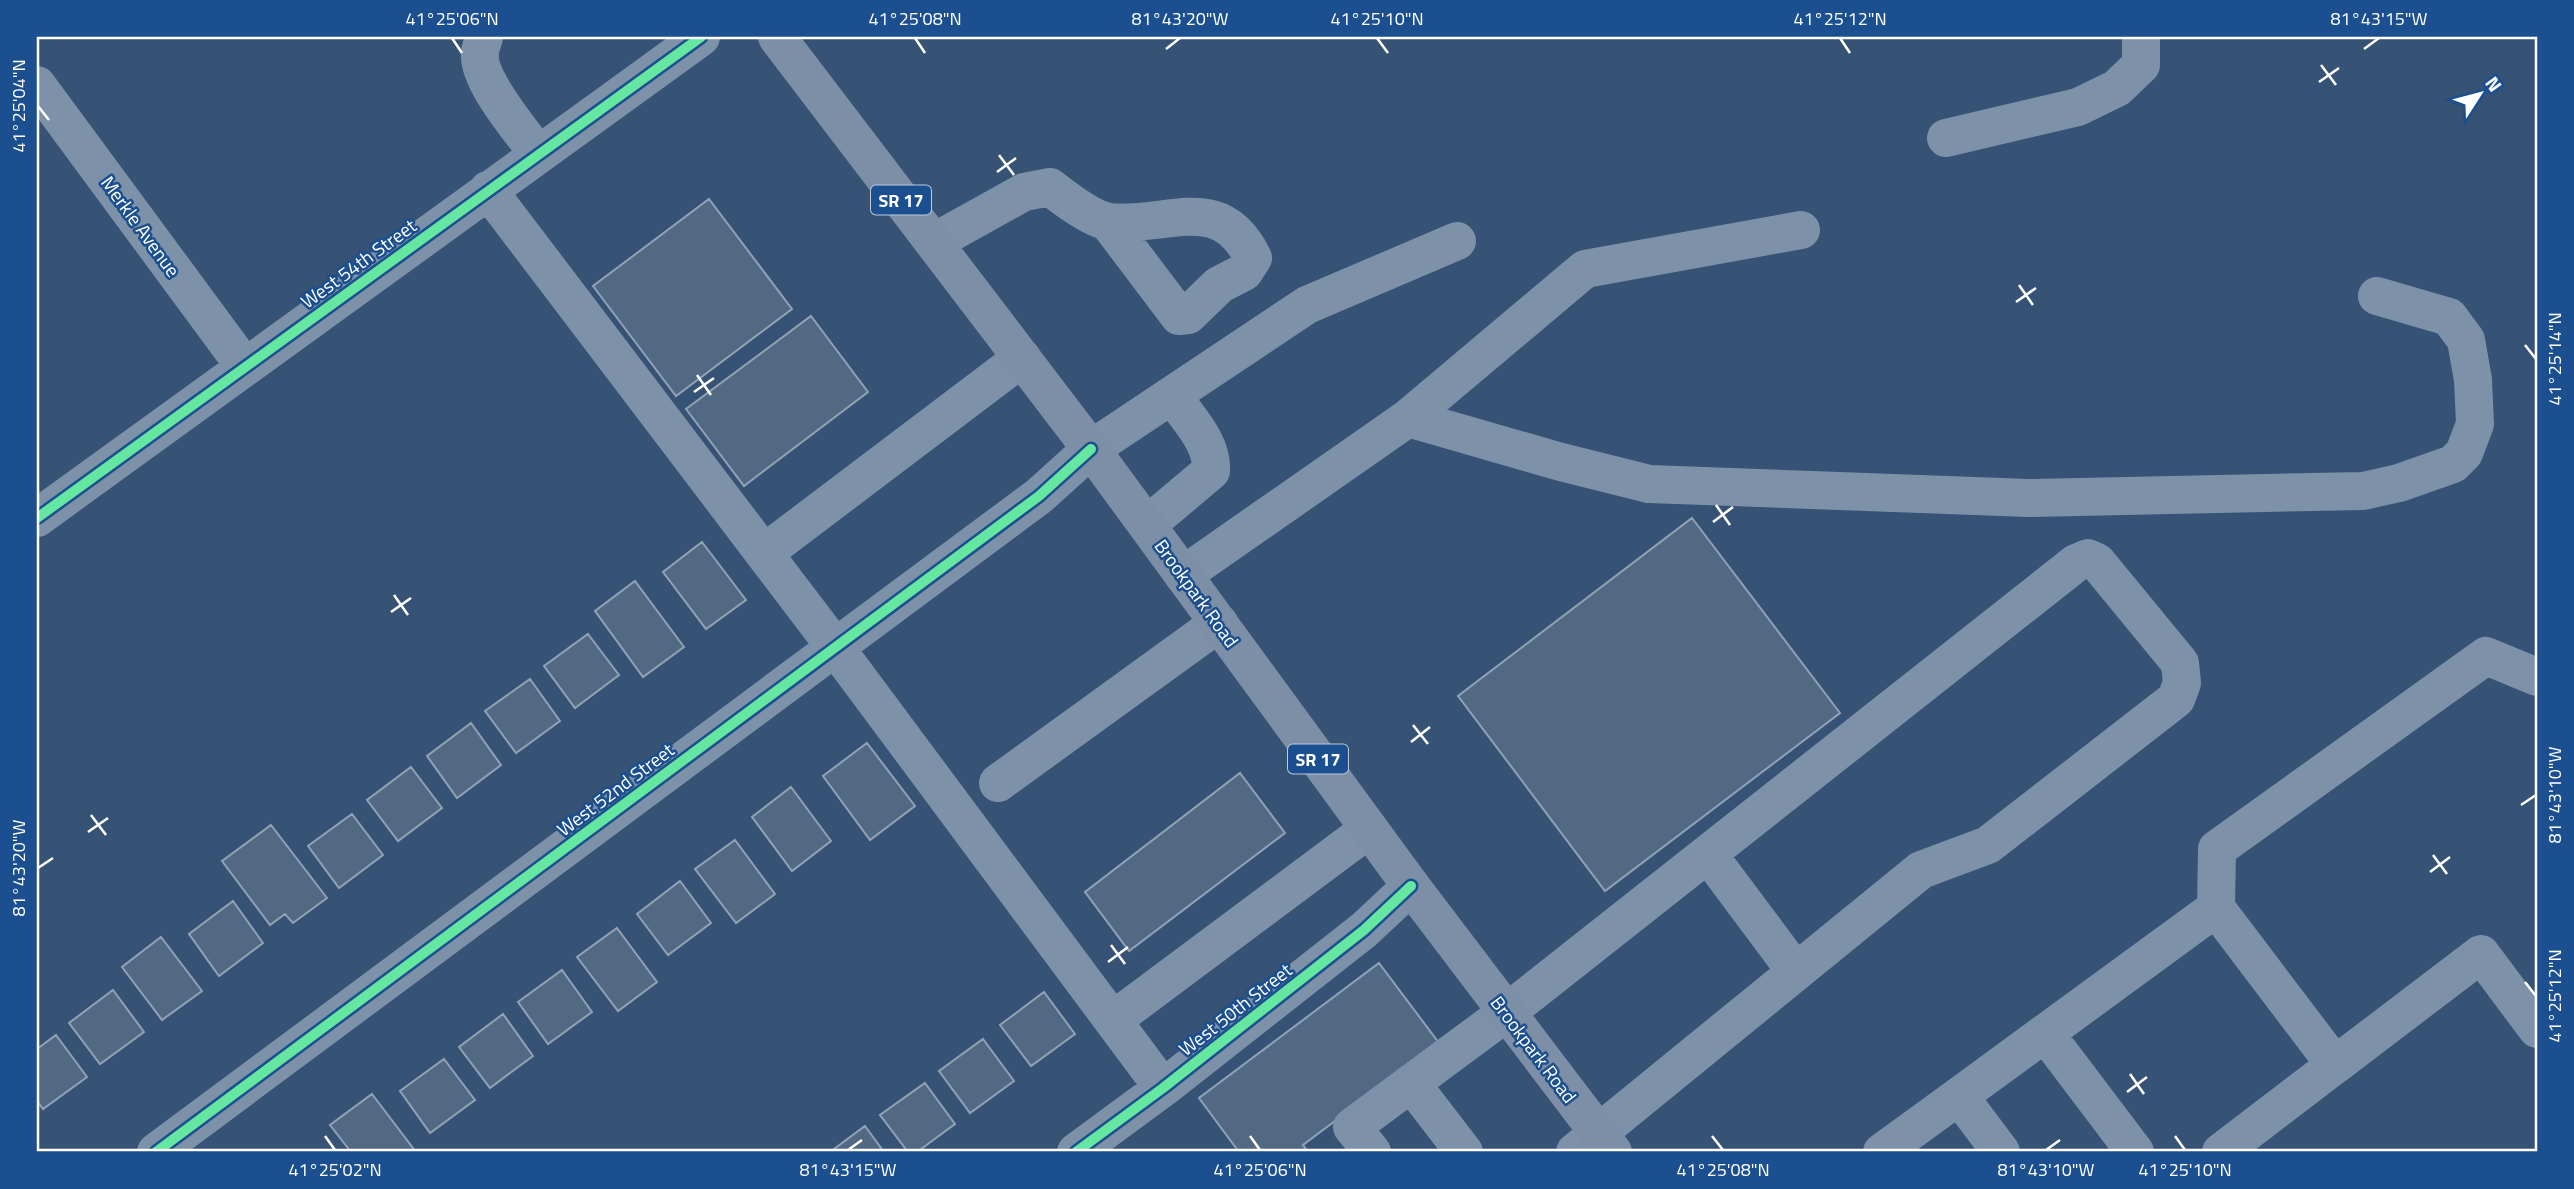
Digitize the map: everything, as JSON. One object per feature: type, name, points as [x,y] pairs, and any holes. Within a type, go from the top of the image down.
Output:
[{"type":"main road","name":"Brookpark Road","points":[[777,37],[1091,449],[1506,1013],[1595,1146]]},
{"type":"street","points":[[484,37],[480,54],[481,67],[492,89],[538,154]]},
{"type":"street","name":"West 54th Street","points":[[37,518],[701,37]]},
{"type":"street","points":[[1946,138],[2078,107],[2117,88],[2141,65],[2141,37]]},
{"type":"street","name":"Merkle Avenue","points":[[37,85],[245,367]]},
{"type":"street","points":[[934,242],[1024,192],[1050,187],[1072,203],[1108,222]]},
{"type":"street","points":[[488,190],[835,647],[1163,1088]]},
{"type":"street","points":[[1183,575],[1408,418],[1585,269],[1801,230]]},
{"type":"street","name":"West 52nd Street","points":[[156,1152],[1039,496],[1091,449],[1307,305],[1457,241]]},
{"type":"street","points":[[1408,418],[1649,484],[2029,498],[2363,491],[2399,483],[2454,464],[2464,453],[2475,424],[2473,380],[2466,340],[2449,317],[2377,296]]},
{"type":"street","points":[[764,553],[1022,358]]},
{"type":"street","points":[[1147,525],[1211,471],[1212,458],[1206,444],[1172,396]]},
{"type":"street","points":[[1372,1152],[1352,1126],[1506,1013],[2076,563],[2088,558],[2097,562],[2180,663],[2182,683],[2176,699],[1988,845],[1921,870],[1796,972],[1595,1146]]},
{"type":"street","points":[[998,783],[1219,623]]},
{"type":"street","points":[[2335,1065],[2216,908],[2217,849],[2486,656],[2537,677]]},
{"type":"street","points":[[1113,1020],[1369,830]]},
{"type":"street","points":[[1708,854],[1796,972]]},
{"type":"street","name":"West 50th Street","points":[[1076,1152],[1163,1088],[1364,930],[1411,886]]},
{"type":"street","points":[[1882,1152],[2216,908]]},
{"type":"street","points":[[2221,1152],[2481,954],[2537,1030]]},
{"type":"street","points":[[2045,1033],[2135,1152]]},
{"type":"street","points":[[1411,1083],[1464,1152]]},
{"type":"street","points":[[1959,1096],[2001,1152]]},
{"type":"building","points":[[709,199],[792,309],[676,396],[593,286]]},
{"type":"building","points":[[811,316],[868,392],[744,486],[686,409]]},
{"type":"building","points":[[1692,518],[1840,713],[1605,891],[1458,696]]},
{"type":"building","points":[[702,542],[746,600],[706,629],[663,572]]},
{"type":"building","points":[[635,581],[684,647],[643,677],[595,611]]},
{"type":"building","points":[[588,634],[619,675],[575,708],[544,666]]},
{"type":"building","points":[[530,679],[560,721],[516,753],[485,711]]},
{"type":"building","points":[[471,723],[501,765],[457,798],[427,756]]},
{"type":"building","points":[[867,743],[915,806],[870,840],[823,776]]},
{"type":"building","points":[[411,767],[442,808],[398,841],[367,800]]},
{"type":"building","points":[[1240,773],[1285,833],[1129,951],[1085,892]]},
{"type":"building","points":[[791,787],[831,841],[792,871],[752,817]]},
{"type":"building","points":[[352,814],[383,855],[339,888],[308,846]]},
{"type":"building","points":[[271,825],[327,898],[293,923],[285,914],[270,925],[222,861]]},
{"type":"building","points":[[735,840],[775,894],[736,923],[695,869]]},
{"type":"building","points":[[680,881],[711,923],[668,955],[637,914]]},
{"type":"building","points":[[233,901],[263,943],[219,976],[189,934]]},
{"type":"building","points":[[617,928],[657,982],[618,1011],[577,957]]},
{"type":"building","points":[[161,937],[202,991],[162,1020],[122,967]]},
{"type":"building","points":[[1379,963],[1439,1043],[1303,1145],[1308,1152],[1239,1152],[1199,1098]]},
{"type":"building","points":[[562,970],[592,1012],[548,1044],[518,1002]]},
{"type":"building","points":[[113,990],[144,1032],[100,1064],[69,1023]]},
{"type":"building","points":[[1044,992],[1075,1034],[1031,1066],[1000,1025]]},
{"type":"building","points":[[503,1014],[533,1056],[490,1088],[459,1047]]},
{"type":"building","points":[[56,1035],[87,1077],[43,1109],[37,1101],[37,1049]]},
{"type":"building","points":[[983,1039],[1014,1081],[970,1113],[939,1071]]},
{"type":"building","points":[[444,1059],[475,1100],[430,1133],[400,1091]]},
{"type":"building","points":[[925,1083],[955,1124],[917,1152],[908,1152],[880,1115]]},
{"type":"building","points":[[372,1094],[416,1152],[351,1152],[330,1125]]},
{"type":"building","points":[[865,1126],[884,1152],[830,1152]]},
{"type":"cycle path","points":[[37,518],[701,37]]},
{"type":"cycle path","points":[[156,1152],[1039,496],[1091,449]]},
{"type":"cycle path","points":[[1076,1152],[1163,1088],[1364,930],[1411,886]]}]
